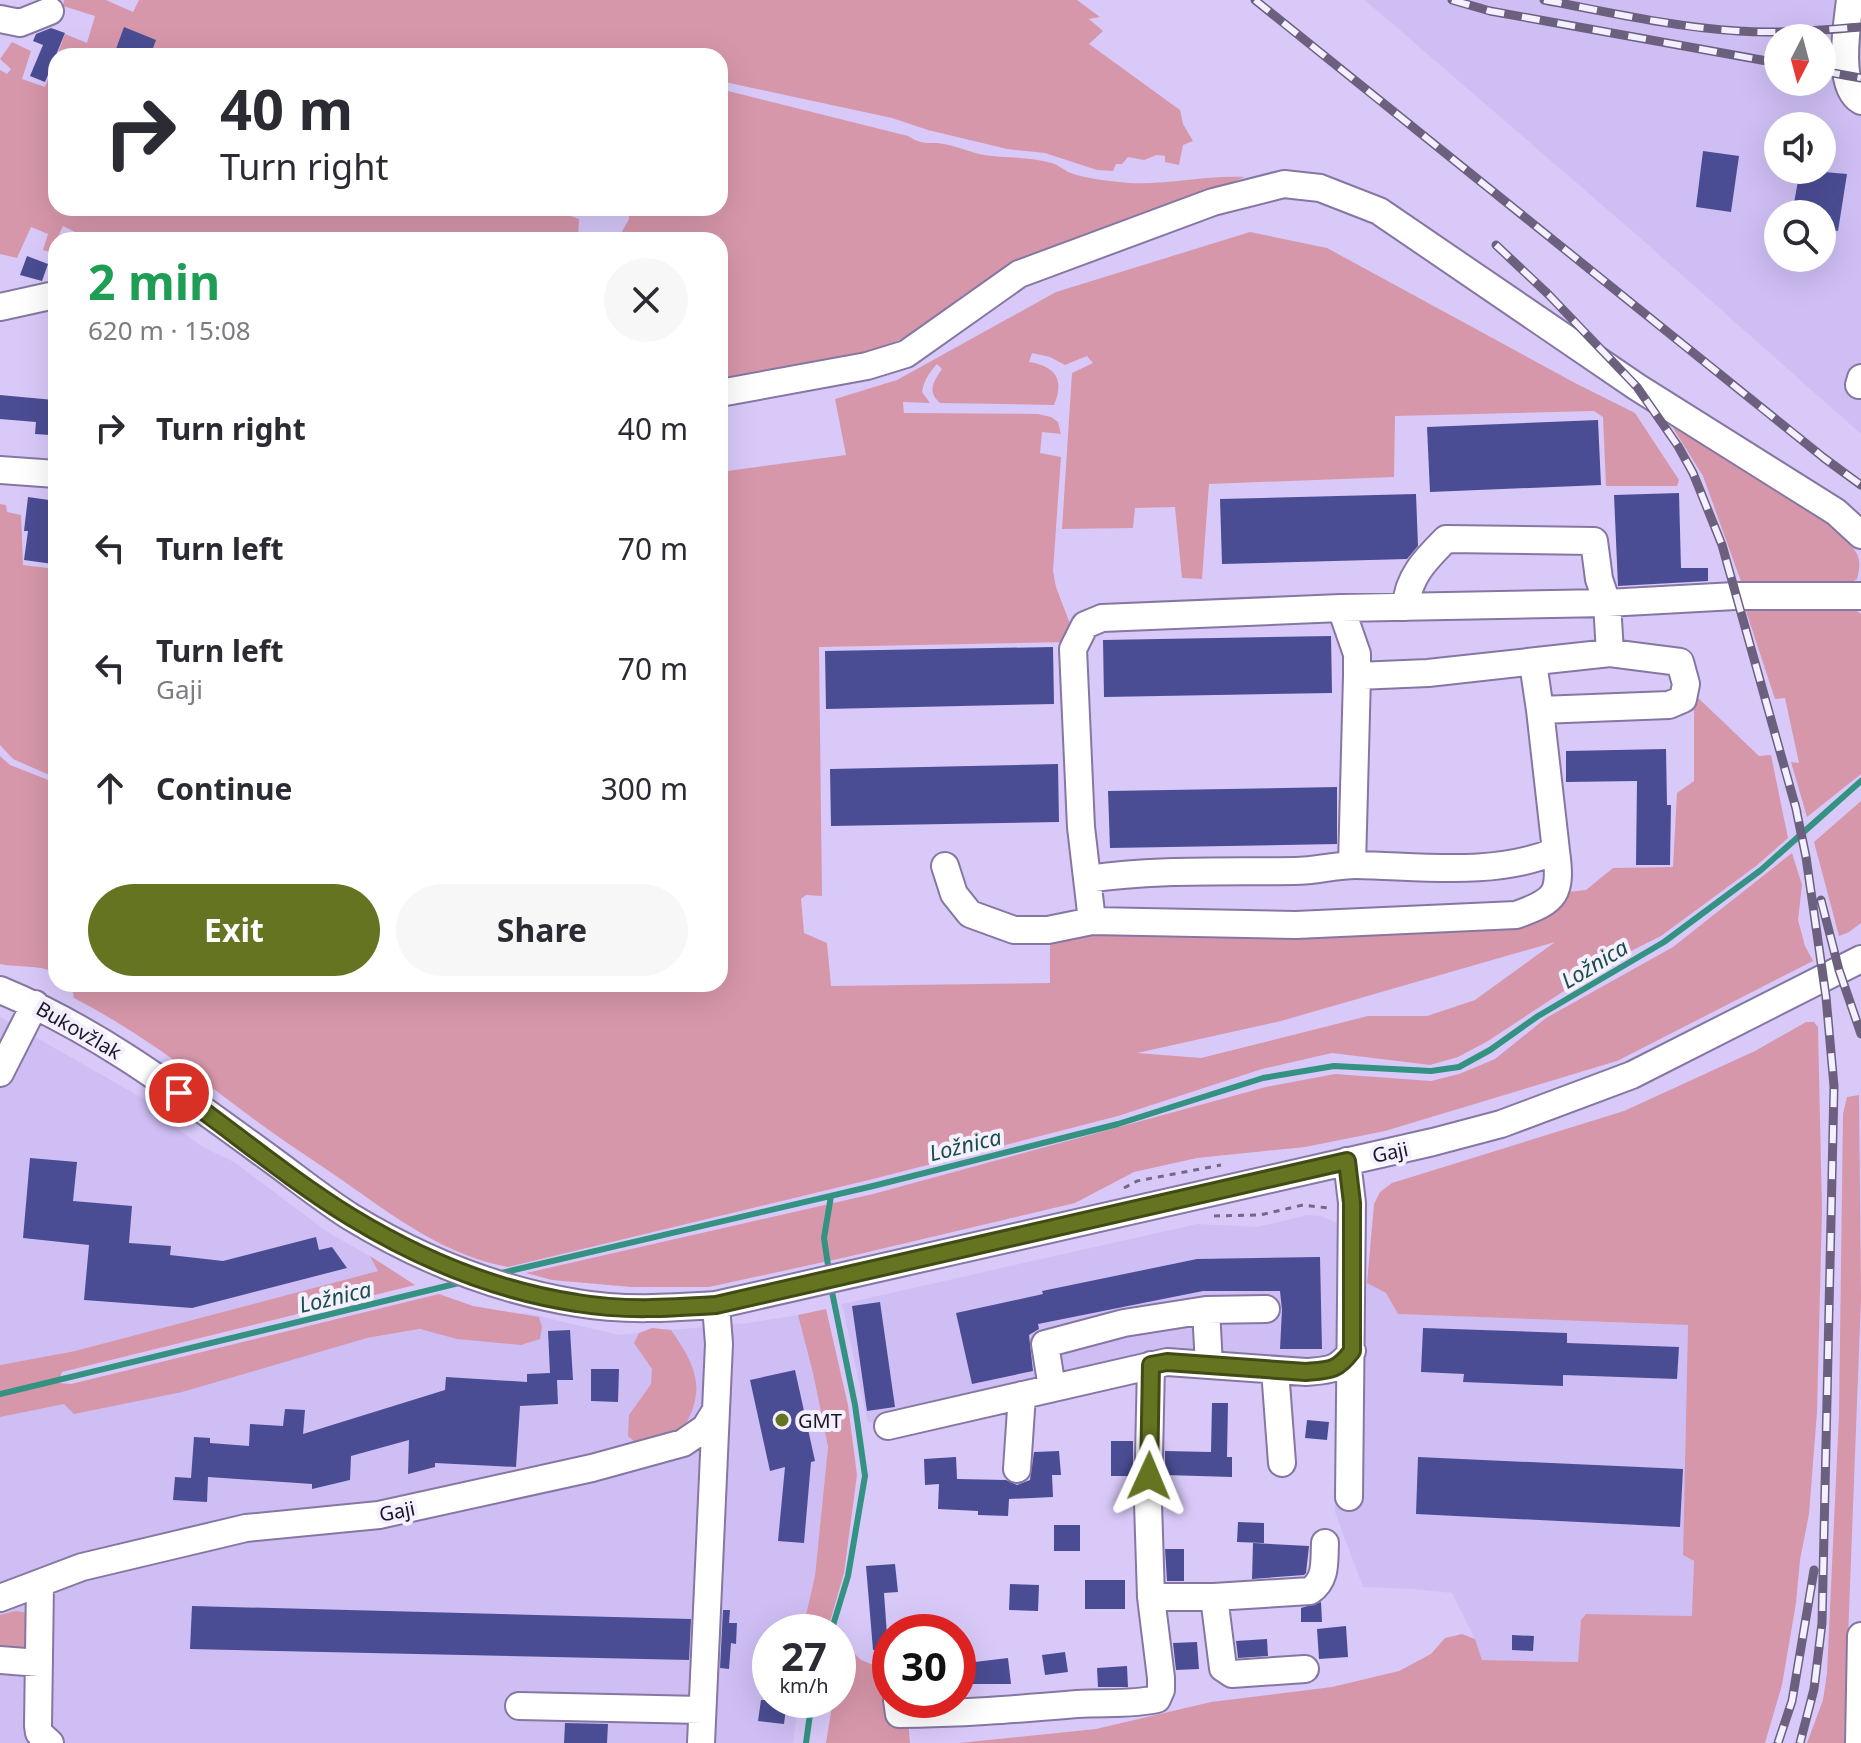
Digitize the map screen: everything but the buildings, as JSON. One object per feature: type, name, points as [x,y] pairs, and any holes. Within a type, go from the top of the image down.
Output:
[{"type":"street","points":[[1850,0],[1845,40],[1848,88],[1853,97],[1861,101]]},
{"type":"street","points":[[0,19],[20,23],[50,11]]},
{"type":"street","points":[[728,392],[867,366],[906,354],[1019,274],[1213,202],[1284,184],[1320,188],[1379,211],[1637,387],[1836,512],[1861,535]]},
{"type":"street","points":[[0,307],[48,296]]},
{"type":"street","points":[[0,470],[48,473]]},
{"type":"street","points":[[1406,607],[1411,582],[1426,559],[1446,539],[1594,541],[1599,579],[1607,603],[1610,653]]},
{"type":"street","points":[[1092,921],[1081,827],[1073,649],[1085,625],[1102,618],[1341,608],[1607,603],[1735,596],[1861,596]]},
{"type":"street","points":[[1341,608],[1357,654],[1352,865]]},
{"type":"street","points":[[1357,676],[1428,673],[1610,653],[1680,662],[1686,684],[1683,699],[1669,705],[1540,710]]},
{"type":"street","points":[[945,866],[954,894],[970,914],[1014,930],[1048,930],[1092,921],[1296,925],[1516,915],[1541,907],[1556,894],[1559,881],[1533,663]]},
{"type":"street","points":[[1088,879],[1174,872],[1301,871],[1352,865],[1451,868],[1516,863],[1556,851]]},
{"type":"street","name":"Gaji","points":[[513,1289],[577,1304],[635,1308],[716,1305],[1433,1142],[1501,1124],[1632,1075],[1861,959]]},
{"type":"street","name":"Bukovžlak","points":[[0,990],[74,1024],[128,1058],[348,1215],[436,1261],[513,1289]]},
{"type":"street","points":[[0,1073],[35,1004]]},
{"type":"street","points":[[1347,1161],[1352,1203],[1349,1497]]},
{"type":"street","points":[[701,1743],[719,1344],[716,1305]]},
{"type":"street","points":[[1052,1388],[1045,1344],[1124,1323],[1206,1310],[1266,1309]]},
{"type":"street","points":[[1206,1310],[1209,1365]]},
{"type":"street","points":[[888,1426],[1167,1362],[1326,1371],[1340,1367],[1352,1351]]},
{"type":"street","points":[[976,1712],[1090,1703],[1138,1703],[1157,1699],[1161,1678],[1151,1597],[1148,1503],[1151,1365]]},
{"type":"street","points":[[1275,1370],[1282,1463]]},
{"type":"street","points":[[1017,1469],[1022,1395]]},
{"type":"street","name":"Gaji","points":[[0,1598],[82,1567],[246,1528],[379,1515],[592,1468],[683,1443],[705,1428],[716,1410]]},
{"type":"street","points":[[1151,1597],[1310,1591],[1319,1584],[1324,1571],[1325,1543]]},
{"type":"street","points":[[40,1583],[38,1726],[39,1733],[50,1743]]},
{"type":"street","points":[[1214,1597],[1223,1668],[1232,1674],[1305,1669]]},
{"type":"street","points":[[1860,1741],[1861,1636]]},
{"type":"street","points":[[0,1660],[39,1663]]},
{"type":"street","points":[[519,1706],[702,1710]]},
{"type":"path","points":[[1124,1188],[1137,1181],[1228,1164]]},
{"type":"shaded area","points":[[64,0],[106,0],[133,12],[139,0],[1077,0],[1100,17],[1089,19],[1103,31],[1089,44],[1180,110],[1183,124],[1193,141],[1183,145],[1179,165],[1165,162],[1165,156],[1157,155],[1144,160],[1128,157],[1122,164],[1116,164],[1113,171],[1097,170],[1045,153],[1007,149],[892,118],[728,83],[728,48],[60,48],[65,34],[87,43],[95,16],[63,6]]},
{"type":"shaded area","points":[[1365,0],[1861,0],[1861,434],[1638,236]]},
{"type":"shaded area","points":[[12,42],[31,51],[22,79],[45,87],[48,79],[48,216],[571,216],[579,219],[578,232],[75,232],[63,226],[60,232],[48,234],[31,227],[17,258],[0,254],[0,70],[7,74],[11,69],[0,59]]},
{"type":"shaded area","points":[[728,91],[922,142],[949,145],[984,155],[1044,161],[1068,172],[1098,179],[1144,183],[1245,177],[1014,266],[963,295],[915,333],[874,351],[728,378],[728,232],[622,232],[629,216],[728,216]]},
{"type":"shaded area","points":[[1250,232],[1327,248],[1635,413],[1679,480],[1677,486],[1606,486],[1603,417],[1594,411],[1395,416],[1394,477],[1209,484],[1202,579],[1182,578],[1175,507],[1135,508],[1133,528],[1062,529],[1072,373],[1093,363],[1087,356],[1065,365],[1032,353],[1029,362],[1045,367],[1058,381],[1054,405],[940,403],[933,391],[942,369],[937,364],[927,377],[922,392],[930,403],[903,402],[904,413],[1038,414],[1058,422],[1061,434],[1042,432],[1040,453],[1061,457],[1053,571],[1072,629],[1069,642],[819,647],[822,896],[806,895],[801,899],[804,933],[827,943],[831,986],[1050,983],[1050,936],[1065,933],[1422,928],[1586,890],[1613,868],[1673,867],[1677,793],[1694,781],[1694,694],[1759,756],[1771,755],[1788,838],[1756,866],[1661,936],[1605,964],[1488,1041],[1458,1057],[1430,1065],[1332,1053],[1262,1069],[1118,1116],[508,1267],[463,1254],[421,1233],[273,1133],[121,1024],[74,998],[73,992],[728,992],[728,471],[846,455],[835,399],[897,380],[1056,292]],"holes":[[[1555,942],[1475,1000],[1427,1016],[1368,1016],[1201,1058],[1137,1053],[1281,1021]]]},
{"type":"shaded area","points":[[48,234],[48,252],[43,250]]},
{"type":"shaded area","points":[[1673,428],[1684,431],[1751,471],[1828,523],[1857,554],[1857,579],[1849,584],[1743,587],[1703,476]]},
{"type":"shaded area","points":[[0,504],[6,505],[7,512],[21,515],[23,565],[48,568],[48,774],[13,759],[0,745]]},
{"type":"shaded area","points":[[1745,608],[1854,609],[1861,614],[1861,774],[1807,817],[1791,762],[1799,763],[1785,698],[1775,699]]},
{"type":"shaded area","points":[[0,756],[10,765],[48,780],[48,970],[0,964]]},
{"type":"shaded area","points":[[1861,801],[1861,923],[1839,936],[1814,842]]},
{"type":"shaded area","points":[[1792,853],[1802,885],[1798,920],[1813,961],[1617,1061],[1385,1131],[1305,1147],[1197,1158],[1134,1172],[1075,1203],[709,1287],[631,1287],[552,1280],[526,1273],[873,1194],[1266,1087],[1335,1074],[1431,1081],[1459,1074],[1495,1059],[1546,1018],[1673,947]]},
{"type":"shaded area","points":[[0,1017],[160,1108],[174,1126],[203,1147],[234,1162],[329,1233],[370,1256],[378,1271],[75,1351],[0,1365]]},
{"type":"shaded area","points":[[1806,1022],[1814,1022],[1818,1027],[1822,1211],[1817,1412],[1809,1514],[1796,1603],[1782,1685],[1765,1743],[959,1743],[1096,1729],[1211,1702],[1332,1687],[1399,1671],[1431,1654],[1445,1638],[1462,1634],[1475,1639],[1482,1660],[1578,1662],[1581,1620],[1586,1614],[1692,1616],[1694,1561],[1683,1555],[1688,1325],[1398,1314],[1386,1293],[1367,1283],[1374,1204],[1380,1192],[1392,1183],[1624,1111],[1755,1051]]},
{"type":"shaded area","points":[[1859,1095],[1861,1298],[1844,1743],[1807,1743],[1823,1700],[1827,1673],[1839,1414],[1843,1114],[1847,1097]]},
{"type":"shaded area","points":[[1308,1215],[1338,1223],[1339,1345],[1322,1363],[1027,1384],[868,1423],[842,1304],[1197,1224],[1257,1227]]},
{"type":"shaded area","points":[[370,1256],[415,1285],[62,1372],[58,1383],[71,1384],[439,1294],[473,1306],[539,1317],[542,1327],[540,1339],[521,1345],[457,1339],[420,1329],[367,1338],[182,1392],[74,1414],[64,1404],[0,1417],[0,1365],[75,1351],[378,1271]]},
{"type":"shaded area","points":[[1367,1283],[1386,1293],[1399,1314],[1688,1325],[1683,1555],[1694,1561],[1693,1616],[1586,1614],[1581,1620],[1578,1662],[1482,1660],[1452,1593],[1363,1587],[1335,1512],[1339,1392],[1360,1393]]},
{"type":"shaded area","points":[[826,1309],[848,1405],[857,1475],[844,1573],[832,1614],[806,1614],[815,1576],[828,1447],[798,1315]]},
{"type":"shaded area","points":[[526,1313],[619,1335],[652,1328],[671,1330],[798,1315],[828,1447],[815,1576],[806,1614],[752,1614],[752,1718],[796,1718],[793,1743],[0,1743],[0,1417],[367,1338]]},
{"type":"shaded area","points":[[652,1328],[671,1330],[687,1355],[695,1378],[695,1402],[683,1429],[637,1444],[628,1436],[629,1415],[651,1384],[652,1369],[634,1343],[639,1333]]},
{"type":"shaded area","points":[[15,1611],[32,1617],[27,1647],[17,1653],[0,1651],[0,1615]]},
{"type":"shaded area","points":[[856,1655],[872,1664],[872,1718],[908,1721],[910,1743],[826,1743],[830,1718],[856,1718]]},
{"type":"waterway","name":"Ložnica","points":[[497,1274],[873,1186],[1118,1124],[1263,1078],[1334,1066],[1431,1071],[1459,1067],[1490,1050],[1538,1016],[1664,942],[1761,870],[1861,781]]},
{"type":"waterway","points":[[829,1272],[824,1238],[831,1196]]},
{"type":"waterway","name":"Ložnica","points":[[0,1394],[463,1282]]},
{"type":"waterway","points":[[831,1287],[855,1405],[865,1476],[848,1576],[836,1614]]},
{"type":"waterway","points":[[806,1743],[809,1718]]},
{"type":"railway","points":[[1255,0],[1861,485]]},
{"type":"railway","points":[[1452,0],[1490,11],[1764,60]]},
{"type":"railway","points":[[1544,0],[1714,29],[1769,32],[1861,27]]},
{"type":"railway","points":[[1836,74],[1861,78]]},
{"type":"railway","points":[[1496,245],[1637,387],[1693,473],[1722,545],[1797,812]]},
{"type":"railway","points":[[1795,804],[1806,857],[1826,997],[1834,1086],[1822,1623],[1814,1689],[1800,1743]]},
{"type":"railway","points":[[1821,900],[1839,970],[1861,1034]]},
{"type":"railway","points":[[1778,1743],[1792,1701],[1814,1570]]},
{"type":"place","name":"GMT","points":[[782,1420]]},
{"type":"route","points":[[179,1093],[348,1215],[436,1261],[513,1289],[577,1304],[635,1308],[716,1305],[1347,1161],[1352,1203],[1352,1351],[1340,1367],[1326,1371],[1167,1362],[1151,1365],[1149,1476]]}]
